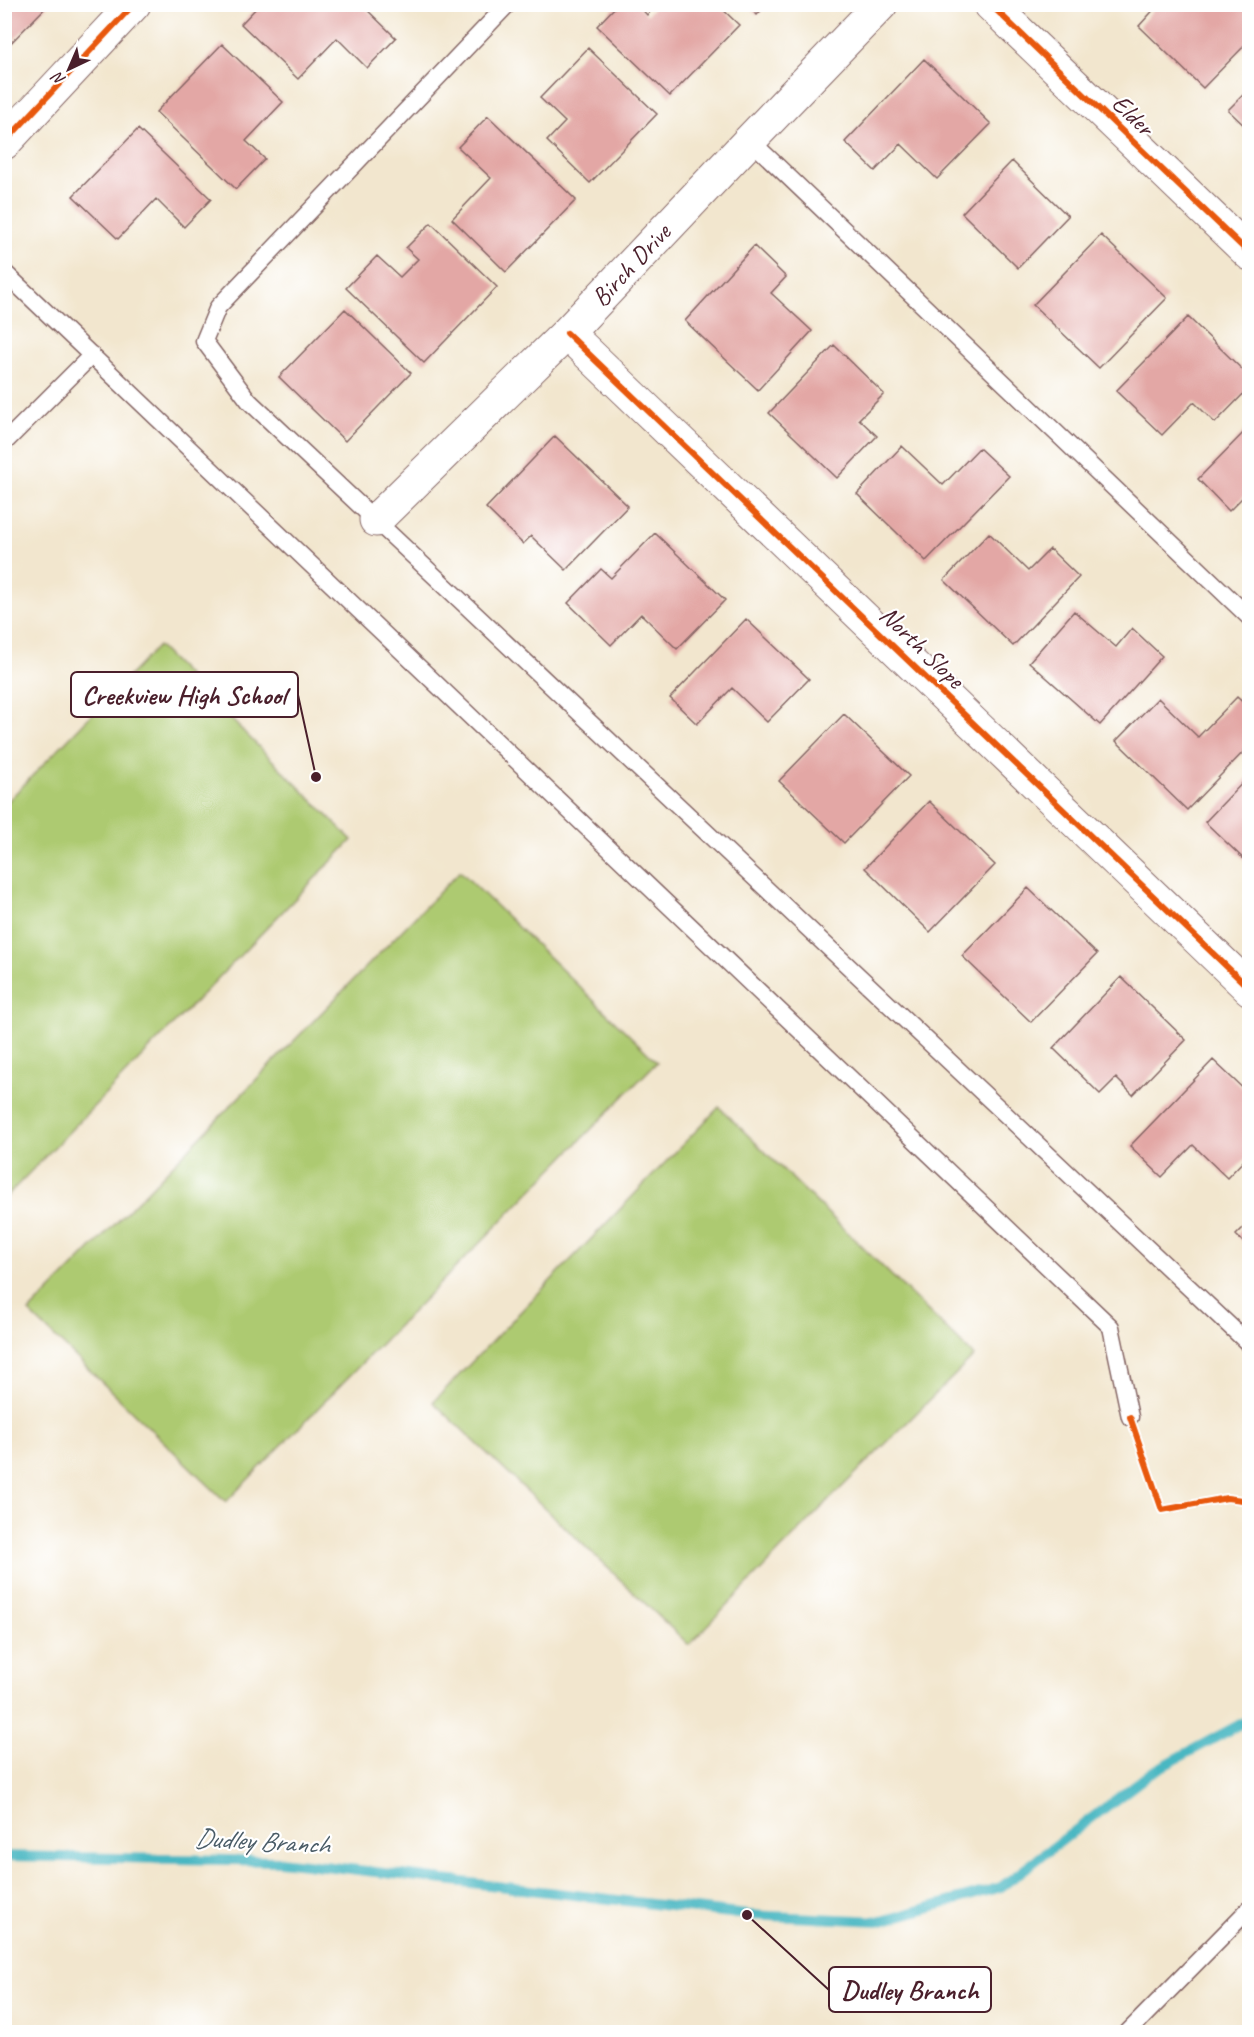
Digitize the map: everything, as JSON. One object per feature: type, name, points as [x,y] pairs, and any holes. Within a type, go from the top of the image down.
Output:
[{"type":"street","points":[[4,143],[134,4]]},
{"type":"street","name":"Birch Drive","points":[[376,520],[567,333],[881,4]]},
{"type":"street","name":"Elder","points":[[990,4],[1250,254]]},
{"type":"street","name":"North Slope","points":[[567,333],[1250,989]]},
{"type":"lane","points":[[508,4],[218,307],[204,341],[249,400],[1250,1346]]},
{"type":"lane","points":[[750,140],[1250,618]]},
{"type":"lane","points":[[4,272],[1111,1327],[1130,1417]]},
{"type":"lane","points":[[4,443],[92,355]]},
{"type":"lane","points":[[1128,2032],[1250,1908]]},
{"type":"green space","points":[[158,646],[352,840],[5,1198],[5,804]]},
{"type":"green space","points":[[460,871],[657,1062],[226,1502],[29,1312]]},
{"type":"green space","points":[[719,1107],[974,1356],[830,1499],[689,1645],[433,1402]]},
{"type":"building","points":[[4,4],[49,4],[4,50]]},
{"type":"building","points":[[260,4],[361,4],[396,38],[367,68],[337,38],[298,79],[241,24]]},
{"type":"building","points":[[618,4],[637,4],[647,15],[657,4],[717,4],[739,25],[670,96],[597,26]]},
{"type":"building","points":[[746,4],[767,4],[757,15]]},
{"type":"building","points":[[1159,4],[1250,4],[1250,40],[1203,88],[1139,26]]},
{"type":"building","points":[[222,44],[283,102],[246,141],[265,159],[236,189],[156,112]]},
{"type":"building","points":[[588,48],[657,114],[590,183],[547,141],[565,122],[540,98]]},
{"type":"building","points":[[924,59],[991,124],[937,179],[901,144],[875,171],[845,142]]},
{"type":"building","points":[[1250,88],[1250,131],[1228,110]]},
{"type":"building","points":[[488,116],[576,200],[506,272],[452,219],[491,178],[458,147]]},
{"type":"building","points":[[138,129],[211,199],[184,227],[156,199],[118,239],[73,196]]},
{"type":"building","points":[[1012,161],[1068,216],[1018,268],[962,213]]},
{"type":"building","points":[[431,223],[497,287],[424,363],[346,288],[377,256],[400,277],[418,259],[406,248]]},
{"type":"building","points":[[1101,235],[1167,298],[1099,368],[1033,305]]},
{"type":"building","points":[[754,246],[786,277],[771,293],[812,331],[758,390],[685,321]]},
{"type":"building","points":[[345,309],[411,373],[345,441],[279,377]]},
{"type":"building","points":[[1188,317],[1250,377],[1250,387],[1215,423],[1194,402],[1162,435],[1116,391]]},
{"type":"building","points":[[834,345],[884,394],[859,419],[877,436],[837,478],[769,413]]},
{"type":"building","points":[[1250,426],[1250,490],[1229,511],[1198,479]]},
{"type":"building","points":[[555,436],[628,506],[566,570],[531,536],[523,544],[486,508]]},
{"type":"building","points":[[902,446],[943,485],[979,448],[1009,476],[926,561],[857,494]]},
{"type":"building","points":[[655,533],[725,600],[677,649],[641,614],[611,645],[568,603],[601,569],[611,578]]},
{"type":"building","points":[[989,533],[1028,571],[1050,549],[1079,577],[1013,646],[944,580]]},
{"type":"building","points":[[1074,611],[1116,647],[1132,628],[1162,656],[1100,725],[1029,662]]},
{"type":"building","points":[[746,619],[809,679],[767,722],[732,688],[697,724],[670,698]]},
{"type":"building","points":[[1237,697],[1250,709],[1250,745],[1187,810],[1116,741],[1158,698],[1198,737]]},
{"type":"building","points":[[844,714],[909,776],[844,843],[779,781]]},
{"type":"building","points":[[1250,775],[1250,865],[1205,822]]},
{"type":"building","points":[[929,801],[995,865],[930,932],[865,868]]},
{"type":"building","points":[[1028,888],[1097,954],[1031,1022],[962,956]]},
{"type":"building","points":[[1121,977],[1186,1040],[1133,1095],[1116,1078],[1100,1094],[1053,1048]]},
{"type":"building","points":[[1213,1060],[1250,1095],[1250,1154],[1227,1178],[1193,1145],[1162,1177],[1130,1146]]},
{"type":"building","points":[[1250,1221],[1250,1249],[1236,1235]]},
{"type":"waterway","name":"Dudley Branch","points":[[4,1856],[280,1861],[747,1915],[882,1921],[1001,1887],[1152,1772],[1250,1719]]},
{"type":"cycle path","points":[[4,143],[134,4]]},
{"type":"cycle path","points":[[990,4],[1250,254]]},
{"type":"cycle path","points":[[567,333],[1250,989]]},
{"type":"cycle path","points":[[1130,1417],[1162,1510],[1227,1498],[1250,1501]]},
{"type":"place","name":"Creekview High School","points":[[316,777]]},
{"type":"place","name":"Dudley Branch","points":[[747,1915]]}]
